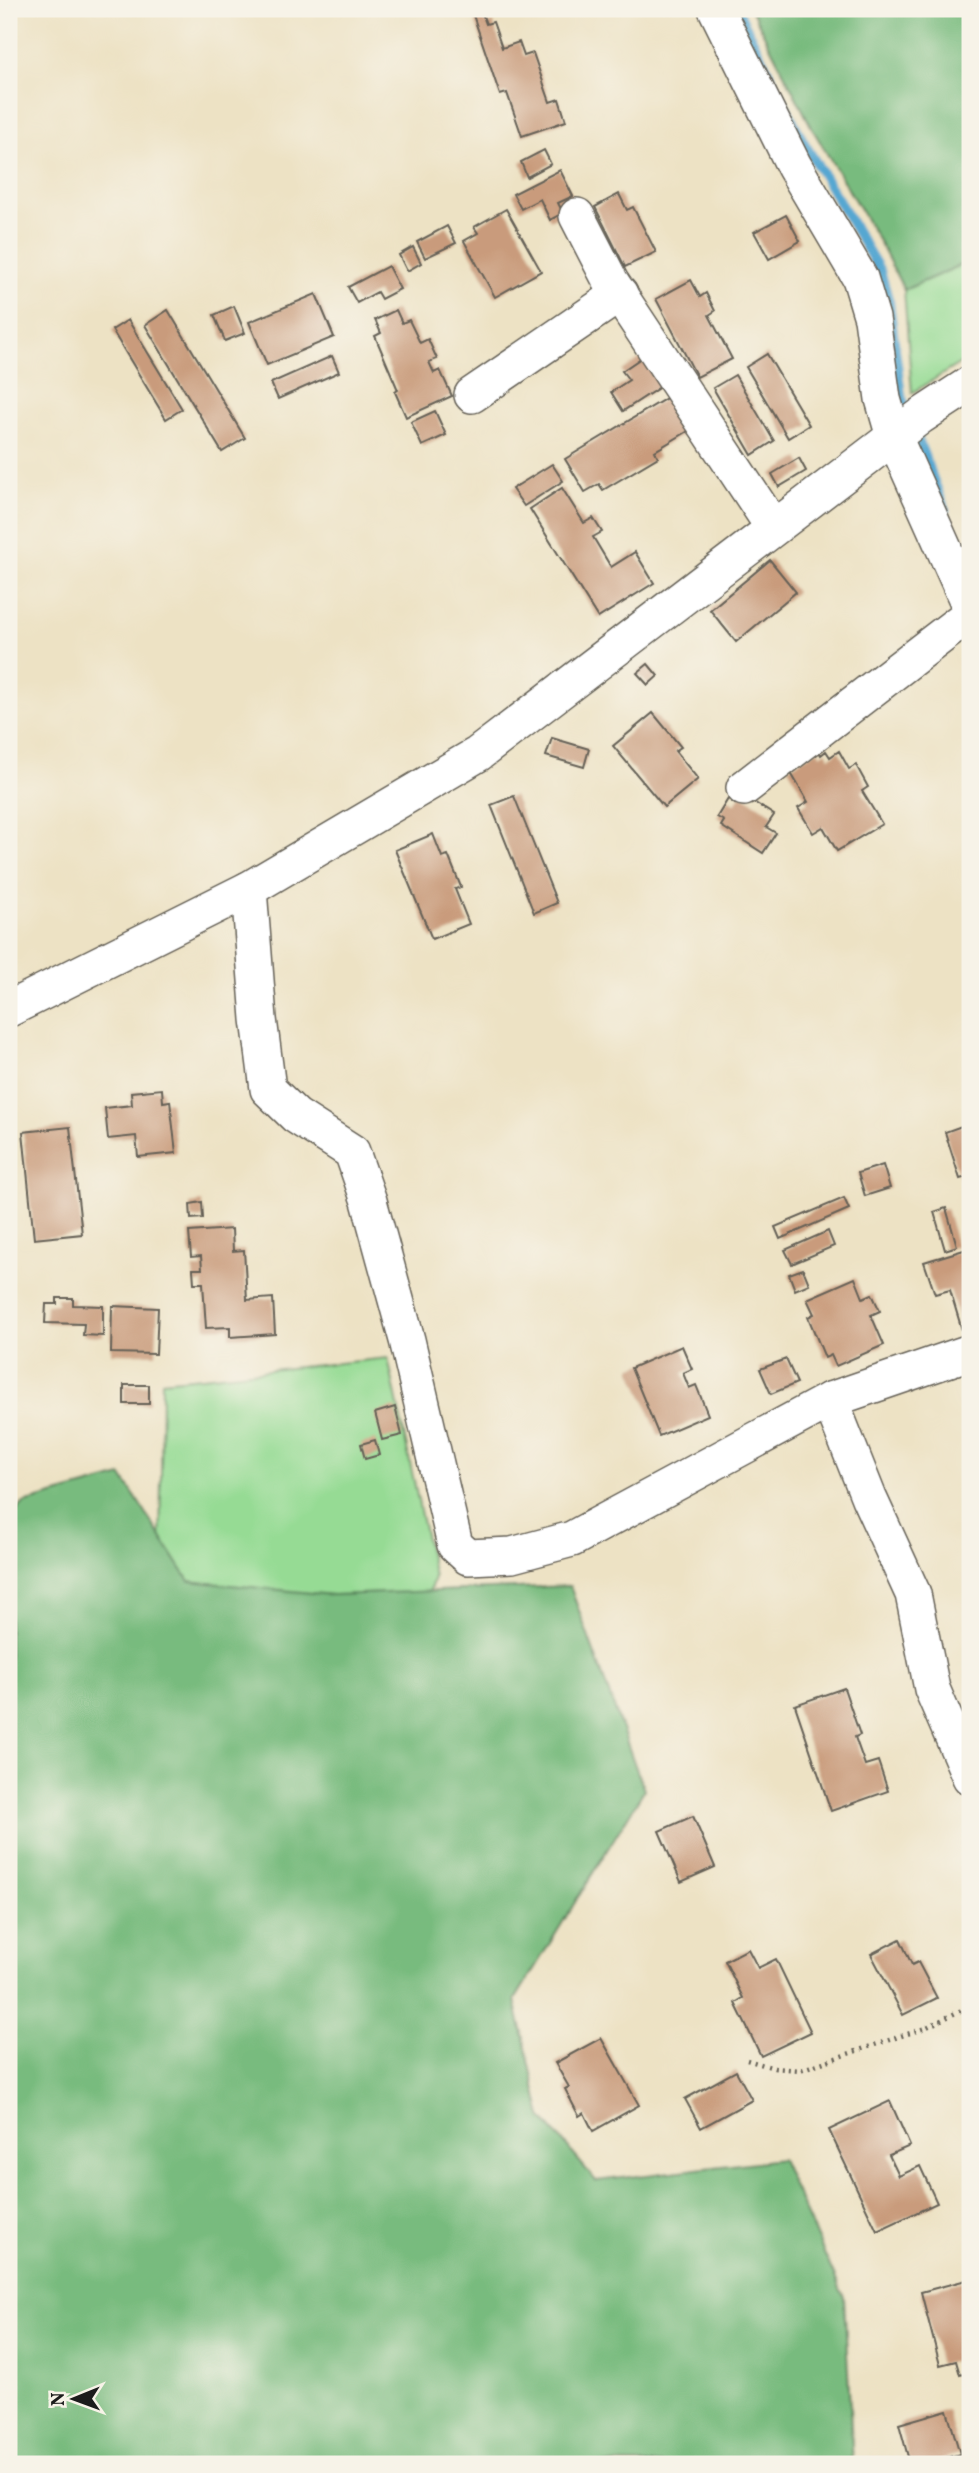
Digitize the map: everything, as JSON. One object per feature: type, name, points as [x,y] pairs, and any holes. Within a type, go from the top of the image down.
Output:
[{"type":"street","points":[[716,9],[794,166],[860,278],[872,318],[883,398],[894,438],[970,607]]},
{"type":"street","points":[[577,216],[620,294],[774,527]]},
{"type":"street","points":[[472,395],[620,294]]},
{"type":"street","points":[[9,1009],[249,889],[478,754],[921,416],[970,384]]},
{"type":"street","points":[[744,789],[970,614]]},
{"type":"street","points":[[249,889],[259,1019],[268,1089],[296,1116],[352,1152],[369,1201],[407,1339],[455,1545],[468,1557],[512,1555],[572,1539],[830,1400],[970,1352]]},
{"type":"street","points":[[830,1400],[869,1498],[913,1594],[932,1689],[970,1777]]},
{"type":"path","points":[[747,2060],[774,2068],[800,2070],[925,2028],[970,2006]]},
{"type":"green space","points":[[751,9],[970,9],[970,261],[904,290],[880,243],[813,130]]},
{"type":"green space","points":[[970,261],[970,357],[912,393],[904,290]]},
{"type":"green space","points":[[388,1358],[434,1577],[427,1600],[186,1592],[160,1567],[162,1381]]},
{"type":"green space","points":[[122,1476],[189,1581],[333,1595],[570,1586],[644,1790],[515,2000],[542,2117],[596,2181],[781,2159],[844,2297],[853,2464],[9,2464],[9,1519],[24,1503]]},
{"type":"building","points":[[482,13],[486,24],[493,22],[502,48],[519,42],[524,56],[533,53],[550,102],[559,99],[566,121],[522,136],[507,93],[500,95],[473,15]]},
{"type":"building","points":[[544,150],[551,164],[527,177],[521,162]]},
{"type":"building","points":[[560,170],[573,196],[558,203],[563,213],[550,220],[540,199],[521,209],[513,194]]},
{"type":"building","points":[[619,194],[627,210],[633,207],[656,252],[625,267],[595,207]]},
{"type":"building","points":[[506,209],[541,271],[495,297],[464,241],[478,233],[474,227]]},
{"type":"building","points":[[786,215],[800,241],[769,259],[754,232]]},
{"type":"building","points":[[447,226],[456,243],[425,258],[417,242]]},
{"type":"building","points":[[413,247],[421,263],[407,271],[399,255]]},
{"type":"building","points":[[388,266],[400,289],[381,299],[377,292],[357,303],[348,287]]},
{"type":"building","points":[[691,280],[700,297],[706,293],[715,311],[709,315],[732,359],[697,377],[656,299]]},
{"type":"building","points":[[316,294],[334,337],[267,365],[249,322]]},
{"type":"building","points":[[234,306],[245,333],[225,341],[214,315]]},
{"type":"building","points":[[168,310],[245,438],[222,452],[145,325]]},
{"type":"building","points":[[396,310],[402,323],[409,320],[420,343],[428,339],[437,359],[429,362],[434,373],[440,370],[452,396],[406,417],[395,392],[398,390],[375,336],[381,333],[375,320]]},
{"type":"building","points":[[128,320],[182,409],[166,419],[112,330]]},
{"type":"building","points":[[647,354],[666,383],[623,411],[611,392],[629,380],[622,371]]},
{"type":"building","points":[[767,354],[809,425],[788,438],[746,367]]},
{"type":"building","points":[[332,356],[339,372],[278,399],[271,383]]},
{"type":"building","points":[[735,375],[774,441],[752,455],[713,388]]},
{"type":"building","points":[[670,396],[690,430],[655,451],[658,457],[603,490],[599,484],[585,492],[565,459]]},
{"type":"building","points":[[435,411],[446,435],[422,446],[411,422]]},
{"type":"building","points":[[799,458],[806,471],[779,487],[772,474]]},
{"type":"building","points":[[552,464],[563,481],[524,506],[512,489]]},
{"type":"building","points":[[562,488],[584,523],[593,518],[602,532],[593,537],[611,567],[635,552],[654,583],[598,618],[530,509]]},
{"type":"building","points":[[770,560],[796,592],[736,642],[710,610]]},
{"type":"building","points":[[648,664],[658,676],[648,685],[637,673]]},
{"type":"building","points":[[653,713],[681,747],[675,751],[698,779],[664,807],[613,746]]},
{"type":"building","points":[[552,738],[589,749],[584,767],[546,756]]},
{"type":"building","points":[[818,750],[821,755],[826,751],[830,757],[839,751],[849,769],[856,765],[868,787],[862,791],[882,824],[837,851],[823,827],[813,833],[798,808],[808,802],[788,768]]},
{"type":"building","points":[[741,794],[774,815],[766,827],[776,833],[763,853],[721,826],[724,821],[717,817],[728,799],[735,804]]},
{"type":"building","points":[[514,796],[557,903],[534,913],[491,805]]},
{"type":"building","points":[[433,834],[442,857],[448,855],[461,887],[455,889],[469,924],[432,939],[395,850]]},
{"type":"building","points":[[162,1089],[163,1102],[170,1101],[176,1153],[138,1157],[136,1136],[108,1139],[105,1108],[132,1105],[131,1092]]},
{"type":"building","points":[[970,1123],[970,1176],[960,1179],[945,1132]]},
{"type":"building","points":[[70,1127],[82,1234],[34,1239],[23,1132]]},
{"type":"building","points":[[883,1165],[890,1188],[865,1196],[858,1173]]},
{"type":"building","points":[[844,1198],[849,1209],[780,1239],[775,1227]]},
{"type":"building","points":[[202,1202],[203,1218],[191,1219],[190,1204]]},
{"type":"building","points":[[946,1208],[957,1246],[945,1250],[934,1212]]},
{"type":"building","points":[[232,1229],[233,1251],[244,1250],[247,1300],[273,1298],[275,1334],[230,1337],[230,1327],[206,1328],[203,1283],[194,1283],[193,1269],[202,1269],[201,1256],[191,1257],[189,1232]]},
{"type":"building","points":[[828,1231],[834,1246],[792,1264],[785,1250]]},
{"type":"building","points":[[967,1249],[970,1259],[970,1328],[962,1330],[950,1290],[935,1294],[924,1262]]},
{"type":"building","points":[[803,1269],[809,1284],[795,1290],[789,1274]]},
{"type":"building","points":[[855,1278],[863,1298],[872,1294],[880,1311],[871,1315],[884,1345],[836,1366],[831,1355],[825,1358],[808,1317],[814,1314],[807,1299]]},
{"type":"building","points":[[57,1298],[73,1298],[73,1305],[103,1306],[103,1336],[83,1335],[84,1324],[45,1323],[46,1304],[57,1304]]},
{"type":"building","points":[[112,1306],[158,1308],[156,1354],[111,1353]]},
{"type":"building","points":[[682,1346],[692,1369],[683,1373],[689,1388],[696,1385],[708,1415],[659,1436],[631,1368]]},
{"type":"building","points":[[786,1359],[797,1383],[771,1394],[760,1369]]},
{"type":"building","points":[[124,1385],[149,1385],[149,1404],[124,1404]]},
{"type":"building","points":[[395,1407],[402,1435],[382,1440],[375,1413]]},
{"type":"building","points":[[375,1440],[379,1455],[365,1459],[361,1444]]},
{"type":"building","points":[[844,1688],[860,1735],[855,1737],[865,1765],[878,1761],[888,1791],[831,1811],[795,1705]]},
{"type":"building","points":[[693,1816],[715,1867],[681,1882],[659,1831]]},
{"type":"building","points":[[900,1939],[912,1965],[918,1962],[937,1998],[903,2015],[871,1954]]},
{"type":"building","points":[[748,1949],[758,1968],[776,1959],[811,2032],[761,2056],[735,2003],[743,1998],[725,1961]]},
{"type":"building","points":[[601,2038],[639,2105],[593,2131],[584,2113],[579,2116],[565,2089],[569,2087],[555,2063]]},
{"type":"building","points":[[736,2071],[752,2100],[701,2128],[685,2099]]},
{"type":"building","points":[[890,2101],[910,2146],[889,2155],[899,2176],[920,2166],[937,2203],[877,2231],[829,2130]]},
{"type":"building","points":[[970,2279],[970,2372],[960,2375],[956,2361],[940,2365],[921,2292]]},
{"type":"building","points":[[947,2410],[960,2454],[924,2464],[910,2464],[899,2424]]},
{"type":"waterway","points":[[737,9],[803,141],[880,271],[889,302],[901,396],[945,510]]}]
